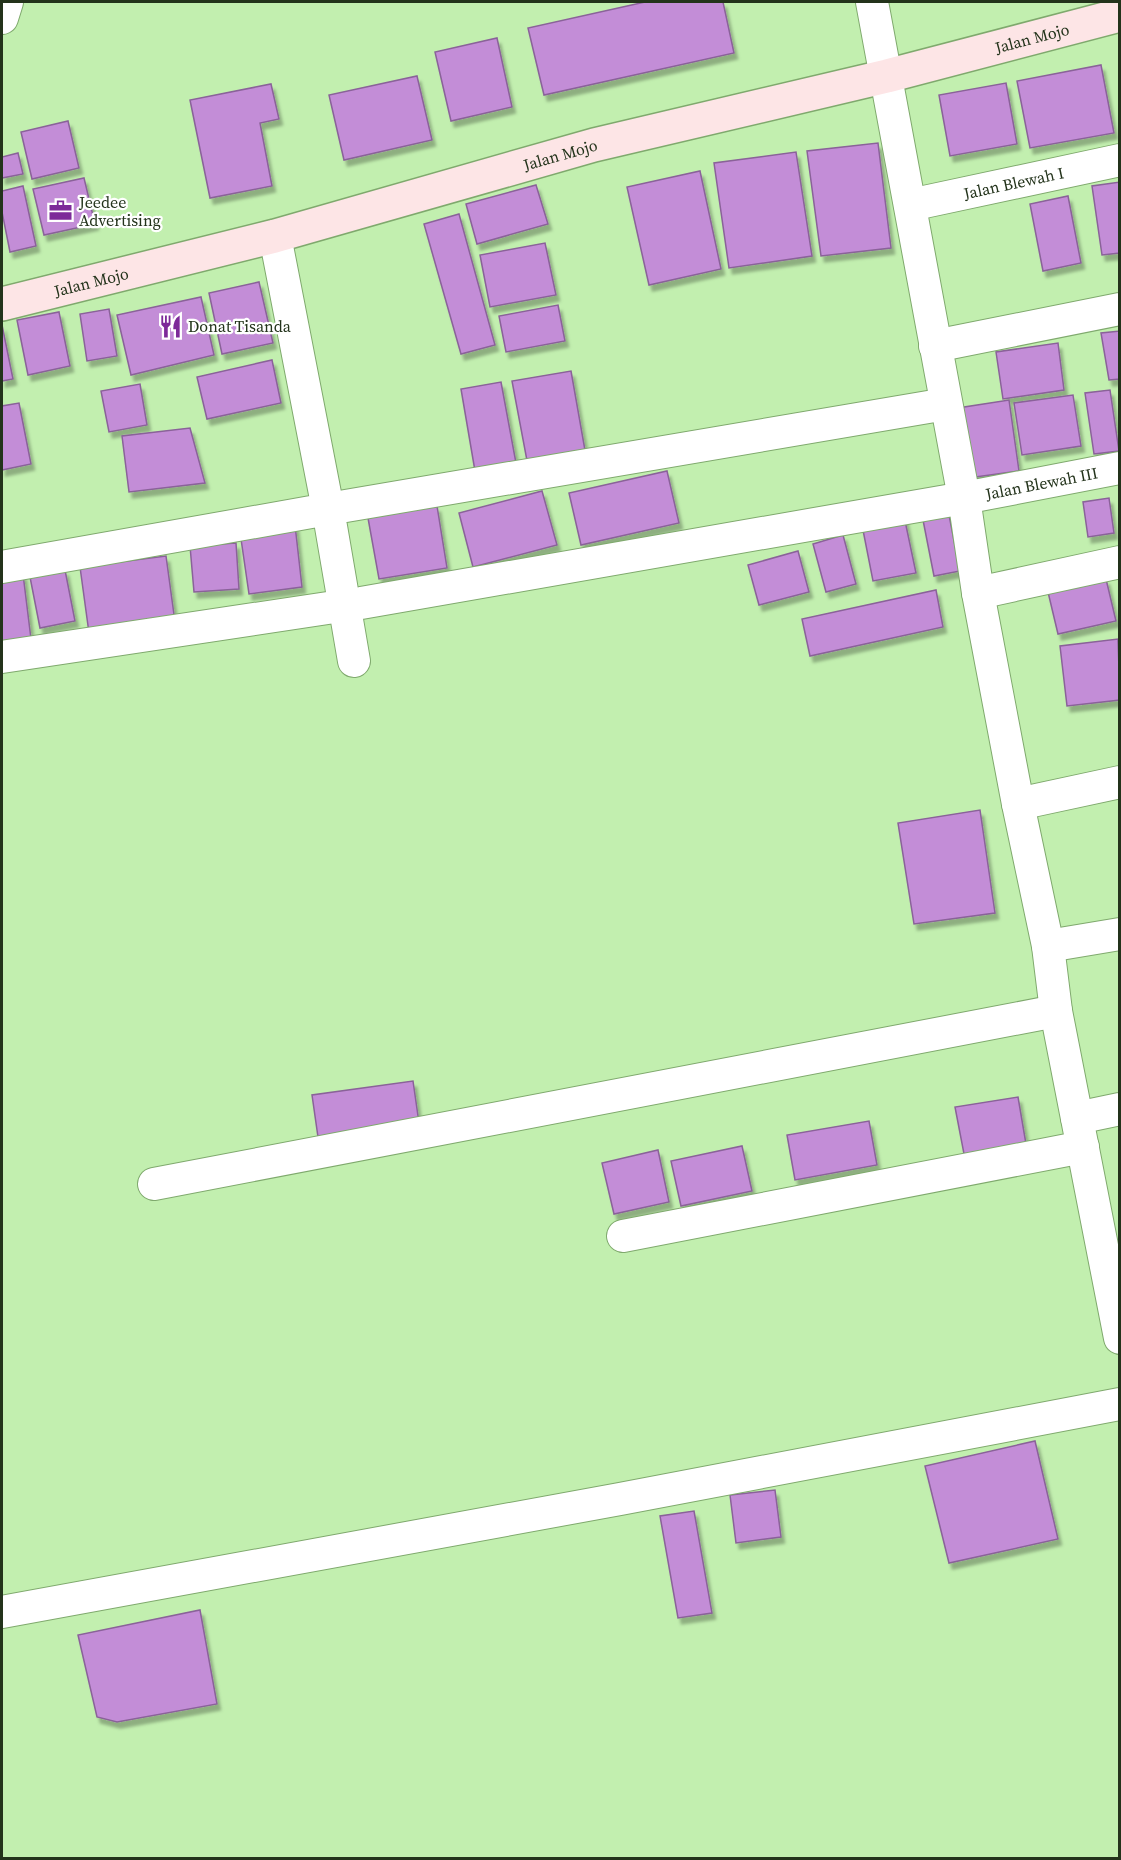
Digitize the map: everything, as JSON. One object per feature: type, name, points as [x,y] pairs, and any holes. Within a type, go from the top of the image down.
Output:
[{"type":"street","points":[[2,18],[7,2]]},
{"type":"street","points":[[872,2],[964,498],[978,593],[1018,804],[1048,946],[1056,1011],[1116,1300],[1119,1338]]},
{"type":"street","name":"Jalan Mojo","points":[[2,304],[275,236],[594,145],[887,76],[1119,15]]},
{"type":"street","name":"Jalan Blewah I","points":[[910,205],[1119,160]]},
{"type":"street","points":[[275,236],[328,509],[354,661]]},
{"type":"street","points":[[935,346],[1119,309]]},
{"type":"street","points":[[2,567],[946,404]]},
{"type":"street","name":"Jalan Blewah III","points":[[2,657],[345,606],[964,498],[1119,468]]},
{"type":"street","points":[[978,593],[1119,562]]},
{"type":"street","points":[[1018,804],[1119,782]]},
{"type":"street","points":[[1048,946],[1119,934]]},
{"type":"street","points":[[154,1184],[1056,1011]]},
{"type":"street","points":[[622,1236],[1080,1132],[1119,1109]]},
{"type":"street","points":[[2,1612],[632,1497],[1119,1404]]},
{"type":"building","points":[[645,2],[723,2],[734,53],[544,95],[528,28]]},
{"type":"building","points":[[497,38],[512,107],[451,121],[435,52]]},
{"type":"building","points":[[1101,65],[1114,133],[1030,148],[1017,81]]},
{"type":"building","points":[[417,76],[432,140],[344,160],[329,95]]},
{"type":"building","points":[[1006,83],[1017,144],[950,156],[939,95]]},
{"type":"building","points":[[271,84],[279,119],[260,123],[272,186],[210,198],[190,100]]},
{"type":"building","points":[[68,121],[79,168],[32,179],[21,132]]},
{"type":"building","points":[[878,143],[891,248],[821,256],[807,151]]},
{"type":"building","points":[[796,152],[812,256],[729,268],[714,163]]},
{"type":"building","points":[[18,153],[23,174],[2,178],[2,157]]},
{"type":"building","points":[[700,171],[721,269],[649,285],[627,187]]},
{"type":"building","points":[[84,178],[95,224],[44,235],[33,189]]},
{"type":"building","points":[[1120,182],[1120,253],[1102,255],[1092,186]]},
{"type":"building","points":[[536,185],[548,224],[477,244],[466,204]]},
{"type":"building","points":[[23,186],[36,246],[10,252],[2,212],[2,191]]},
{"type":"building","points":[[1068,196],[1081,263],[1043,271],[1030,204]]},
{"type":"building","points":[[459,214],[495,345],[461,354],[424,224]]},
{"type":"building","points":[[545,243],[556,295],[490,307],[480,255]]},
{"type":"building","points":[[259,282],[273,343],[222,354],[209,293]]},
{"type":"building","points":[[201,297],[214,355],[131,375],[117,315]]},
{"type":"building","points":[[558,305],[565,341],[506,352],[499,316]]},
{"type":"building","points":[[109,309],[117,356],[87,361],[80,314]]},
{"type":"building","points":[[59,312],[70,366],[28,375],[17,320]]},
{"type":"building","points":[[2,325],[13,379],[2,381]]},
{"type":"building","points":[[1120,331],[1120,379],[1109,380],[1101,333]]},
{"type":"building","points":[[1058,343],[1064,390],[1003,399],[996,352]]},
{"type":"building","points":[[272,360],[281,403],[207,419],[197,377]]},
{"type":"building","points":[[571,371],[586,456],[528,466],[512,381]]},
{"type":"building","points":[[501,382],[516,463],[475,471],[461,389]]},
{"type":"building","points":[[140,384],[147,425],[109,432],[101,391]]},
{"type":"building","points":[[1110,390],[1119,451],[1094,454],[1085,393]]},
{"type":"building","points":[[1073,395],[1081,446],[1022,455],[1014,403]]},
{"type":"building","points":[[1009,400],[1019,471],[968,478],[958,408]]},
{"type":"building","points":[[19,403],[31,464],[2,470],[2,406]]},
{"type":"building","points":[[190,428],[205,483],[129,492],[122,436]]},
{"type":"building","points":[[667,471],[679,523],[581,545],[569,493]]},
{"type":"building","points":[[542,491],[557,545],[473,567],[459,513]]},
{"type":"building","points":[[1109,498],[1114,533],[1088,537],[1083,502]]},
{"type":"building","points":[[437,506],[447,568],[379,579],[368,518]]},
{"type":"building","points":[[949,515],[960,571],[934,576],[923,520]]},
{"type":"building","points":[[904,516],[916,573],[873,581],[862,525]]},
{"type":"building","points":[[295,525],[302,587],[249,594],[240,532]]},
{"type":"building","points":[[843,535],[856,584],[826,592],[813,544]]},
{"type":"building","points":[[236,543],[239,589],[194,592],[190,546]]},
{"type":"building","points":[[798,551],[809,592],[759,605],[748,565]]},
{"type":"building","points":[[166,556],[175,622],[89,633],[80,567]]},
{"type":"building","points":[[65,570],[75,621],[40,628],[30,577]]},
{"type":"building","points":[[23,574],[31,639],[2,642],[2,576]]},
{"type":"building","points":[[1106,579],[1116,621],[1058,634],[1048,592]]},
{"type":"building","points":[[936,590],[943,627],[810,656],[802,619]]},
{"type":"building","points":[[1118,639],[1120,700],[1067,706],[1060,646]]},
{"type":"building","points":[[980,810],[995,913],[914,924],[898,823]]},
{"type":"building","points":[[413,1081],[420,1130],[319,1144],[312,1095]]},
{"type":"building","points":[[1018,1097],[1026,1144],[964,1154],[955,1107]]},
{"type":"building","points":[[869,1121],[877,1165],[795,1180],[787,1135]]},
{"type":"building","points":[[742,1146],[752,1191],[681,1206],[671,1161]]},
{"type":"building","points":[[658,1150],[669,1202],[614,1214],[602,1163]]},
{"type":"building","points":[[1035,1441],[1058,1539],[949,1563],[925,1466]]},
{"type":"building","points":[[775,1490],[781,1537],[736,1543],[730,1495]]},
{"type":"building","points":[[694,1511],[712,1613],[678,1618],[660,1516]]},
{"type":"building","points":[[200,1610],[217,1704],[117,1722],[97,1717],[78,1635]]},
{"type":"place","name":"Jeedee Advertising","points":[[61,211]]},
{"type":"place","name":"Donat Tisanda","points":[[170,326]]}]
